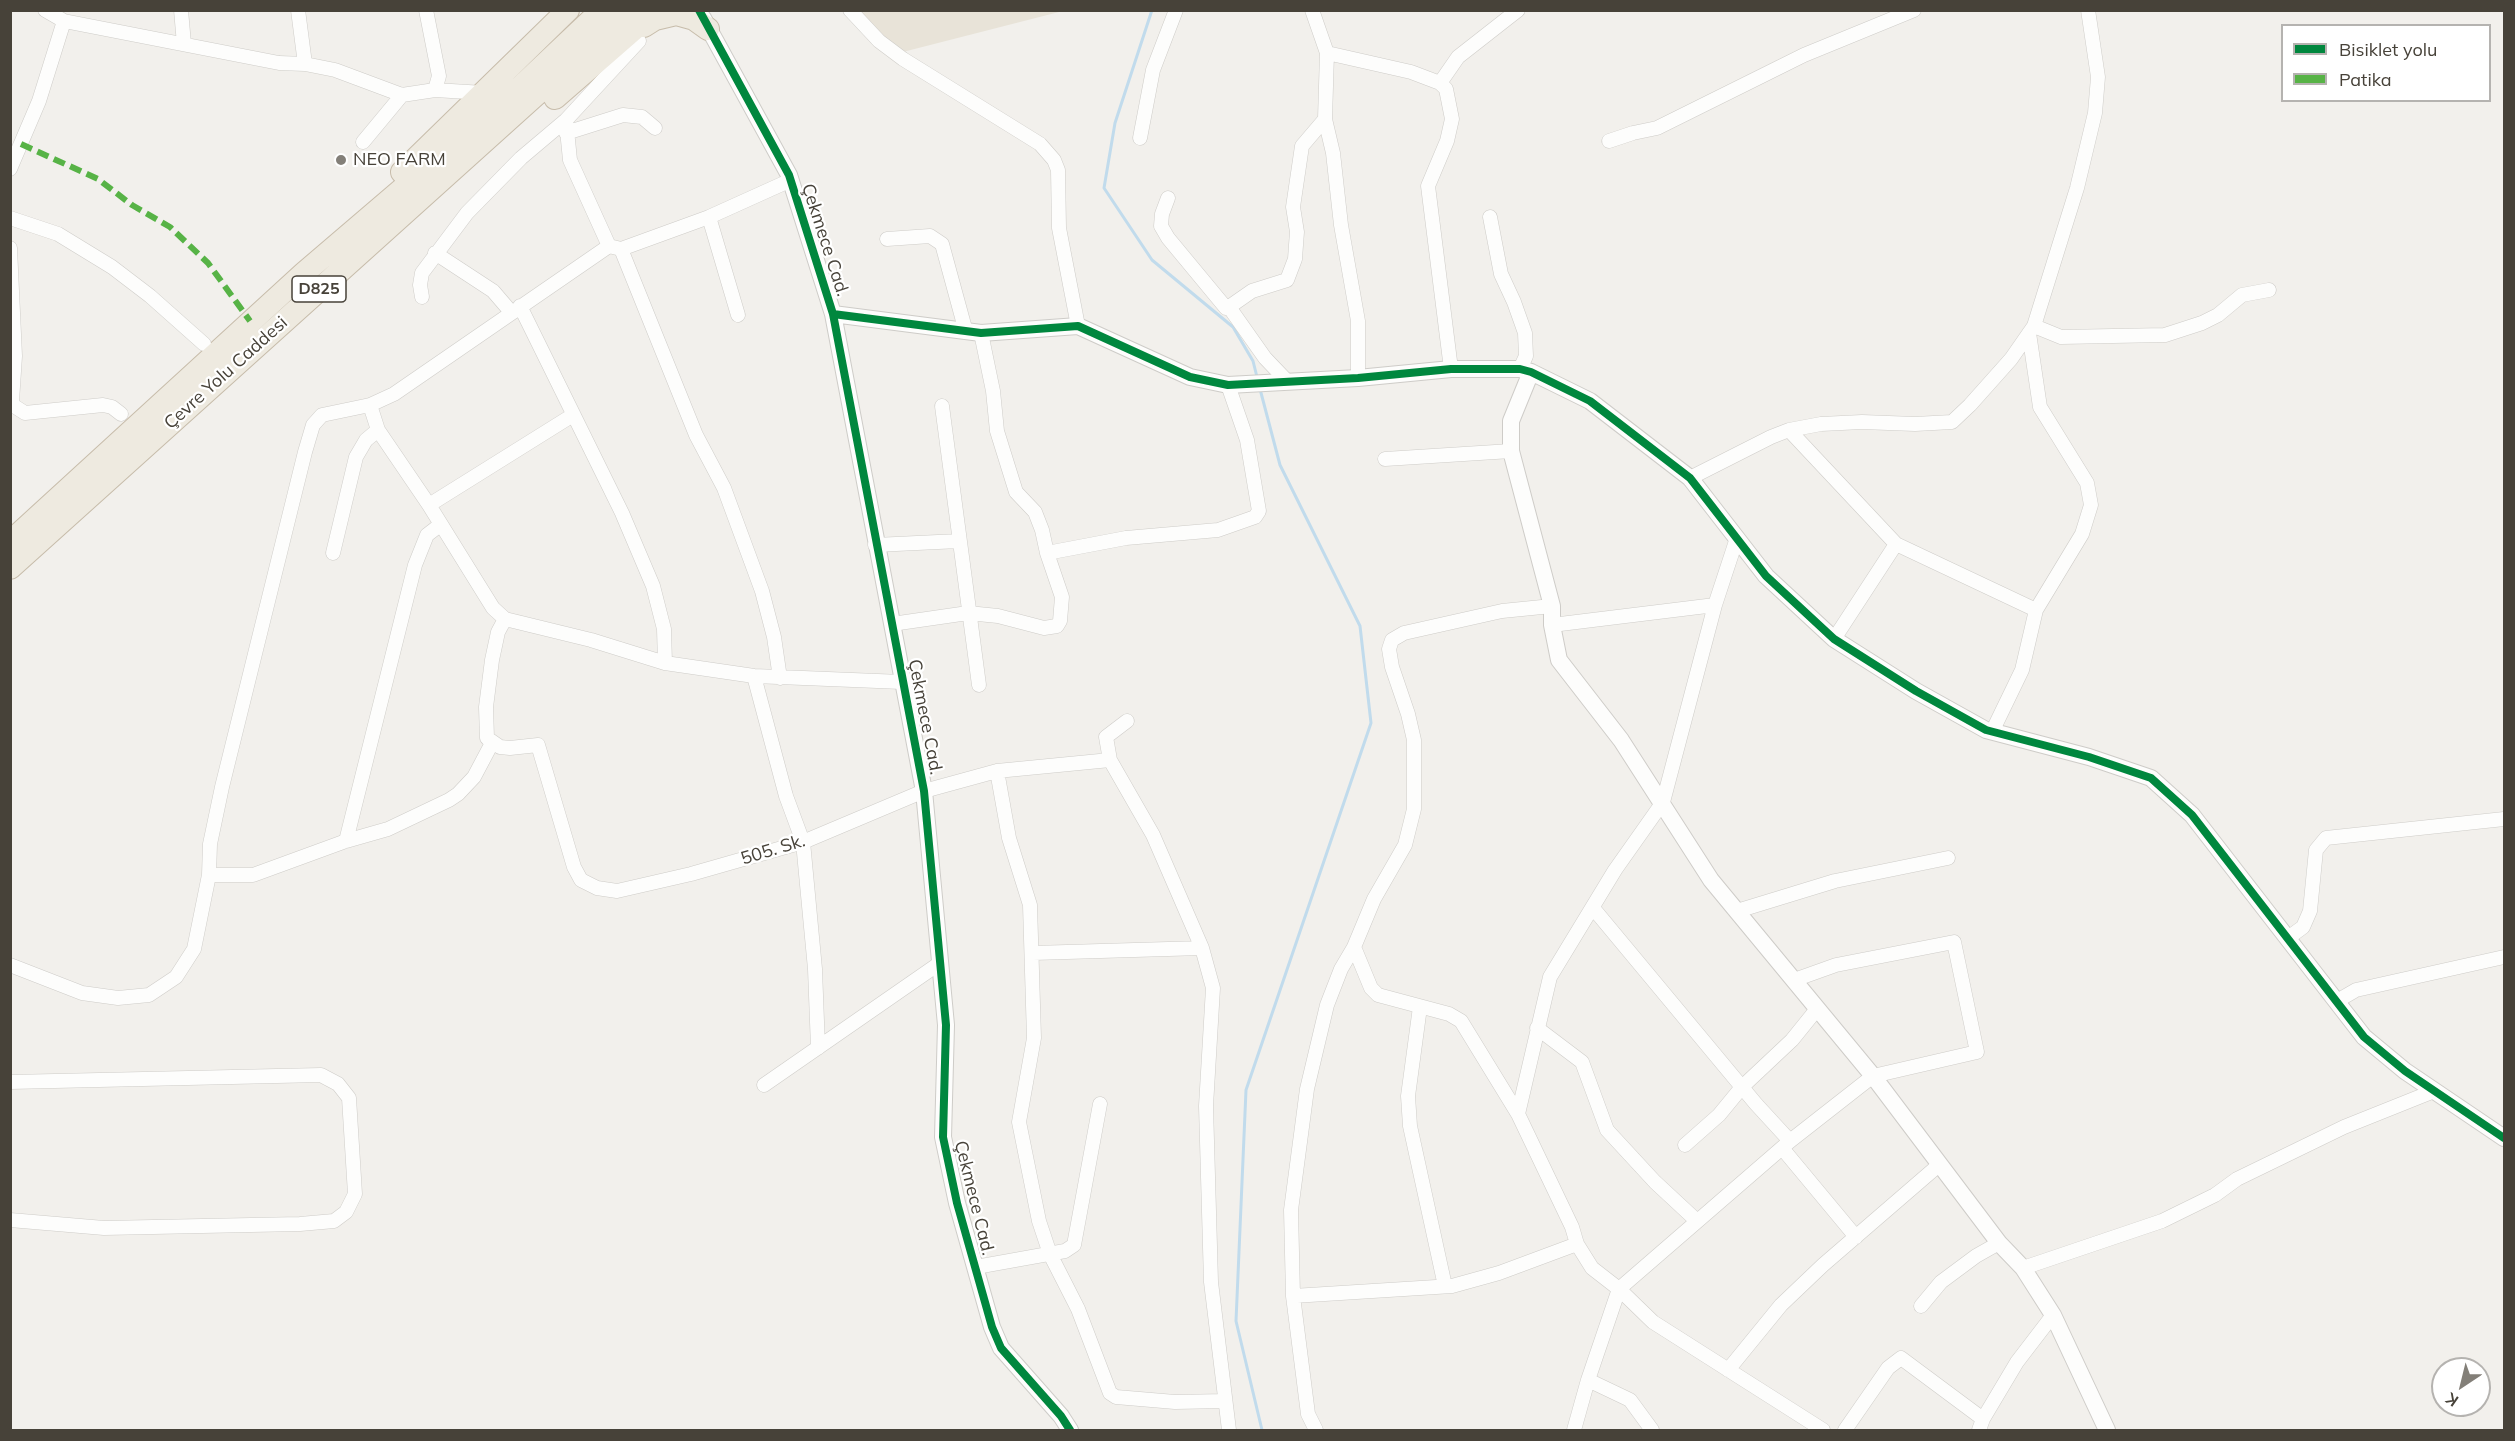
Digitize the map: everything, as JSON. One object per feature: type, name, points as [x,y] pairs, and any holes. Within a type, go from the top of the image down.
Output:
[{"type":"highway","name":"Çevre Yolu Caddesi","points":[[10,542],[304,273],[511,96],[602,10]]},
{"type":"highway","points":[[631,21],[656,10]]},
{"type":"highway","points":[[304,273],[443,130],[484,93],[563,13]]},
{"type":"highway","points":[[631,21],[676,14],[704,20]]},
{"type":"highway","name":"Çevre Yolu Caddesi","points":[[10,568],[342,268],[631,21]]},
{"type":"street","points":[[45,10],[64,21],[279,63],[305,64],[335,70],[402,95],[435,90],[484,93]]},
{"type":"street","points":[[181,10],[184,44]]},
{"type":"street","points":[[298,10],[305,64]]},
{"type":"street","points":[[426,10],[439,76],[435,90]]},
{"type":"street","points":[[850,10],[879,41],[903,59],[1009,123],[1040,144],[1054,160],[1058,170],[1059,228],[1078,326]]},
{"type":"street","points":[[1140,138],[1153,70],[1176,10]]},
{"type":"street","points":[[1312,10],[1327,53],[1325,119],[1333,153],[1341,225],[1358,321],[1358,378]]},
{"type":"street","points":[[1440,83],[1458,57],[1518,10]]},
{"type":"street","points":[[1609,141],[1657,128],[1804,55],[1914,10]]},
{"type":"street","points":[[1690,478],[1789,430],[1821,424],[1952,422],[2004,367],[2031,329],[2077,188],[2095,113],[2097,76],[2088,10]]},
{"type":"street","name":"Çekmece Cad.","points":[[704,20],[790,180],[833,314],[875,545],[924,791],[946,1025],[943,1137],[957,1203],[992,1327],[1001,1348],[1061,1416],[1070,1431]]},
{"type":"street","points":[[10,168],[39,101],[64,21]]},
{"type":"street","points":[[422,297],[420,285],[422,273],[466,213],[521,158],[566,127],[639,41],[631,21]]},
{"type":"street","points":[[1327,53],[1411,72],[1440,83],[1446,88],[1452,119],[1447,141],[1428,186],[1437,273],[1445,312],[1451,369]]},
{"type":"street","points":[[363,142],[402,95]]},
{"type":"street","points":[[566,127],[623,115],[642,117],[655,128]]},
{"type":"street","points":[[1229,307],[1252,291],[1287,280],[1296,245],[1297,232],[1293,207],[1302,146],[1325,119]]},
{"type":"street","points":[[566,127],[570,159],[615,248],[696,435],[724,488],[762,591],[774,637],[780,678]]},
{"type":"street","points":[[10,965],[93,995],[132,998],[154,993],[176,977],[189,959],[194,949],[209,875],[210,844],[222,787],[309,436],[322,415],[370,405],[394,394],[516,309],[615,248],[709,217],[790,180]]},
{"type":"street","points":[[1168,198],[1162,214],[1161,226],[1168,238],[1226,308],[1229,307],[1265,358],[1287,381]]},
{"type":"street","points":[[709,217],[738,315]]},
{"type":"street","points":[[1491,217],[1501,274],[1525,333],[1526,371],[1511,421],[1511,451],[1552,606],[1552,626],[1559,660],[1622,740],[1711,880],[1873,1076],[2000,1244],[2023,1268],[2053,1315],[2107,1431]]},
{"type":"street","points":[[10,218],[58,234],[112,267],[150,296],[204,344]]},
{"type":"street","points":[[887,238],[930,236],[942,244],[993,391],[997,431],[1016,492],[1035,512],[1062,597],[1062,614],[1057,626],[1044,628],[998,616],[968,613],[891,624]]},
{"type":"street","points":[[10,248],[15,356],[12,401],[14,406],[25,413],[103,405],[112,407],[121,414]]},
{"type":"street","points":[[435,254],[493,291],[516,309],[548,359],[622,513],[654,586],[664,629],[665,663]]},
{"type":"street","points":[[2031,329],[2061,337],[2165,335],[2202,323],[2218,315],[2241,295],[2269,290]]},
{"type":"street","points":[[833,314],[974,333],[1078,326],[1190,377],[1228,385],[1358,378],[1451,369],[1526,371],[1590,401],[1690,478],[1766,576],[1834,639],[1916,691],[1992,732],[2089,757],[2151,778],[2192,815],[2364,1037],[2405,1071],[2505,1138]]},
{"type":"street","points":[[1992,732],[2022,670],[2036,610],[2082,534],[2091,506],[2087,483],[2040,407],[2031,329]]},
{"type":"street","points":[[1047,553],[1126,538],[1218,530],[1255,517],[1259,511],[1247,440],[1228,385]]},
{"type":"street","points":[[370,405],[378,430],[429,505],[493,608],[504,619],[591,640],[665,663],[754,676],[902,682]]},
{"type":"street","points":[[942,406],[979,685]]},
{"type":"street","points":[[429,505],[573,415]]},
{"type":"street","points":[[333,553],[356,457],[366,440],[378,430]]},
{"type":"street","points":[[1789,430],[1896,544],[2036,610]]},
{"type":"street","points":[[1385,459],[1511,451]]},
{"type":"street","points":[[346,841],[415,565],[427,535],[440,525]]},
{"type":"street","points":[[1518,1114],[1550,977],[1615,870],[1663,802],[1715,605],[1737,538]]},
{"type":"street","points":[[875,545],[959,541]]},
{"type":"street","points":[[1834,639],[1896,544]]},
{"type":"street","points":[[1552,626],[1715,605]]},
{"type":"street","points":[[1316,1431],[1308,1414],[1293,1296],[1291,1210],[1307,1089],[1327,1005],[1374,899],[1405,845],[1414,809],[1414,740],[1389,650],[1392,640],[1404,633],[1502,611],[1552,606]]},
{"type":"street","points":[[209,875],[253,875],[346,841],[388,829],[449,800],[474,777],[492,743],[485,731],[486,706],[492,660],[498,632],[504,619]]},
{"type":"street","points":[[754,676],[786,796],[803,842],[815,969],[818,1048]]},
{"type":"street","points":[[1127,722],[1106,737],[1110,760],[1153,835],[1202,948],[1213,988],[1206,1106],[1210,1282],[1229,1431]]},
{"type":"street","name":"505. Sk.","points":[[492,743],[510,748],[537,745],[574,867],[582,880],[588,884],[617,891],[691,874],[803,842],[924,791],[997,771],[1110,760]]},
{"type":"street","points":[[997,771],[1009,838],[1030,905],[1034,1038],[1019,1122],[1039,1221],[1050,1254],[1078,1309],[1110,1393],[1116,1397],[1175,1402],[1225,1401]]},
{"type":"street","points":[[2288,938],[2303,927],[2310,911],[2316,850],[2326,838],[2505,819]]},
{"type":"street","points":[[1737,911],[1835,881],[1947,858]]},
{"type":"street","points":[[1593,908],[1742,1087],[1856,1237]]},
{"type":"street","points":[[1574,1431],[1588,1380],[1619,1289],[1786,1145],[1873,1076],[1977,1052],[1954,942],[1836,965],[1794,980]]},
{"type":"street","points":[[1354,946],[1371,988],[1378,995],[1449,1014],[1461,1021],[1518,1114],[1572,1227],[1577,1244],[1592,1268],[1619,1289],[1653,1322],[1823,1431]]},
{"type":"street","points":[[1033,953],[1202,948]]},
{"type":"street","points":[[2337,1001],[2356,990],[2505,957]]},
{"type":"street","points":[[764,1085],[940,963]]},
{"type":"street","points":[[1420,1007],[1408,1096],[1410,1126],[1445,1286]]},
{"type":"street","points":[[1685,1145],[1719,1115],[1742,1087],[1792,1040],[1817,1009]]},
{"type":"street","points":[[1537,1028],[1582,1062],[1607,1130],[1697,1221]]},
{"type":"street","points":[[10,1082],[321,1075],[338,1084],[349,1098],[355,1194],[346,1212],[334,1221],[300,1224],[104,1228],[10,1220]]},
{"type":"street","points":[[2023,1268],[2162,1221],[2215,1195],[2237,1179],[2333,1132],[2434,1090]]},
{"type":"street","points":[[976,1267],[1065,1251],[1074,1245],[1100,1104]]},
{"type":"street","points":[[1728,1370],[1781,1305],[1940,1164]]},
{"type":"street","points":[[1293,1296],[1445,1286],[1499,1273],[1577,1244]]},
{"type":"street","points":[[1920,1306],[1941,1282],[1976,1256],[2000,1244]]},
{"type":"street","points":[[1845,1431],[1888,1368],[1901,1358],[1981,1425],[2017,1362],[2053,1315]]},
{"type":"street","points":[[1588,1380],[1630,1400],[1652,1431]]},
{"type":"shaded area","points":[[853,11],[1063,11],[895,54]]},
{"type":"waterway","points":[[1152,10],[1115,123],[1104,188],[1152,260],[1233,327],[1253,361],[1257,377]]},
{"type":"waterway","points":[[1260,389],[1280,465],[1360,626],[1371,723],[1246,1090],[1236,1321],[1262,1430]]},
{"type":"marked path","points":[[21,144],[98,179],[132,205],[170,227],[208,263],[250,321]]},
{"type":"cycle path","points":[[699,10],[789,175],[833,314],[924,791],[946,1025],[943,1137],[957,1203],[992,1327],[1001,1348],[1061,1416],[1070,1430]]},
{"type":"cycle path","points":[[833,314],[981,333],[1078,326],[1190,377],[1228,385],[1358,378],[1451,369],[1520,369],[1531,372],[1590,401],[1690,478],[1766,576],[1834,639],[1916,691],[1986,730],[2089,757],[2151,778],[2192,815],[2364,1037],[2405,1071],[2504,1138]]},
{"type":"place","name":"NEO FARM","points":[[341,160]]}]
